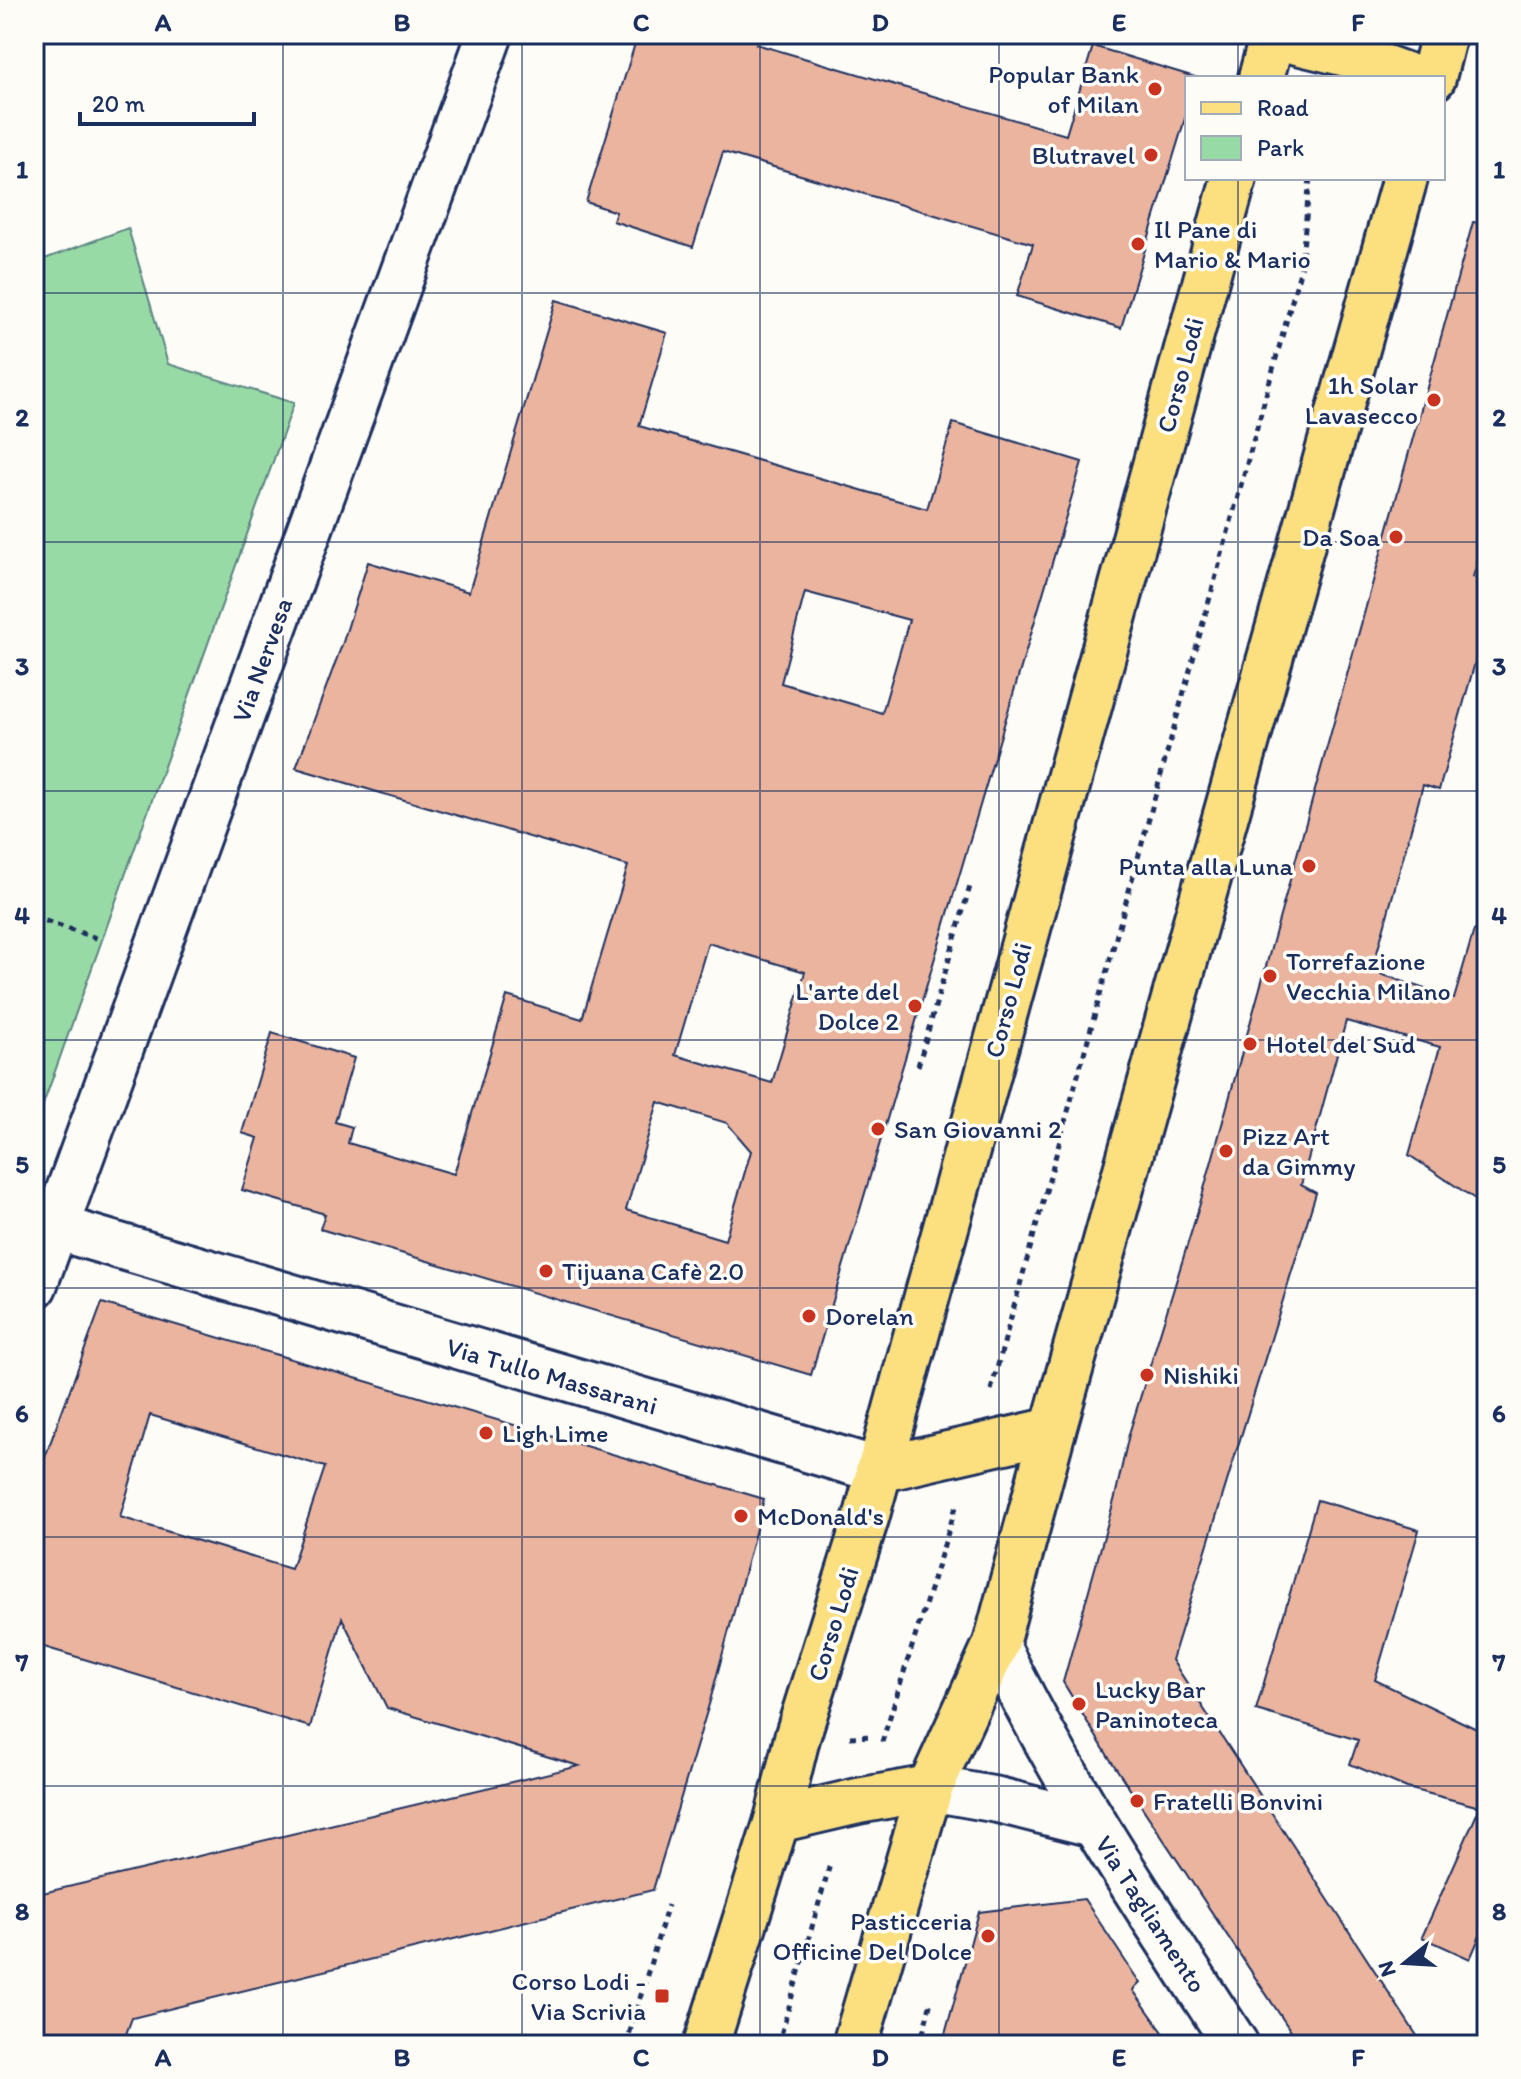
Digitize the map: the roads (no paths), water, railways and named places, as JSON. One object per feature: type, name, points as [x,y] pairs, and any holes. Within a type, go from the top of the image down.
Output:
[{"type":"main road","points":[[1434,76],[1444,34]]},
{"type":"main road","points":[[1261,76],[1271,35],[1347,54],[1408,76]]},
{"type":"main road","name":"Corso Lodi","points":[[706,2045],[777,1820],[797,1738],[867,1515],[1233,180]]},
{"type":"main road","points":[[855,2045],[930,1788],[996,1644],[1053,1430],[1404,180]]},
{"type":"main road","name":"Via Tullo Massarani","points":[[878,1470],[1053,1430]]},
{"type":"main road","points":[[777,1820],[930,1788]]},
{"type":"street","name":"Via Nervesa","points":[[34,1286],[490,34]]},
{"type":"street","name":"Via Tullo Massarani","points":[[55,1227],[878,1470]]},
{"type":"street","name":"Via Tagliamento","points":[[996,1644],[1027,1708],[1093,1824],[1236,2045]]},
{"type":"street","name":"Via Tagliamento","points":[[930,1788],[998,1800],[1093,1824]]},
{"type":"place","name":"Popular Bank of Milan","points":[[1155,89]]},
{"type":"place","name":"Blutravel","points":[[1151,155]]},
{"type":"place","name":"Il Pane di Mario & Mario","points":[[1138,244]]},
{"type":"place","name":"1h Solar Lavasecco","points":[[1434,400]]},
{"type":"place","name":"Da Soa","points":[[1396,537]]},
{"type":"place","name":"Punta alla Luna","points":[[1309,866]]},
{"type":"place","name":"Torrefazione Vecchia Milano","points":[[1270,976]]},
{"type":"place","name":"L'arte del Dolce 2","points":[[915,1006]]},
{"type":"place","name":"Hotel del Sud","points":[[1250,1044]]},
{"type":"place","name":"San Giovanni 2","points":[[878,1129]]},
{"type":"place","name":"Pizz Art da Gimmy","points":[[1226,1151]]},
{"type":"place","name":"Tijuana Cafè 2.0","points":[[546,1271]]},
{"type":"place","name":"Dorelan","points":[[809,1316]]},
{"type":"place","name":"Nishiki","points":[[1147,1375]]},
{"type":"place","name":"Ligh Lime","points":[[486,1433]]},
{"type":"place","name":"McDonald's","points":[[741,1516]]},
{"type":"place","name":"Lucky Bar Paninoteca","points":[[1079,1704]]},
{"type":"place","name":"Fratelli Bonvini","points":[[1137,1801]]},
{"type":"place","name":"Pasticceria Officine Del Dolce","points":[[988,1936]]},
{"type":"place","name":"Corso Lodi - Via Scrivia","points":[[662,1996]]}]
